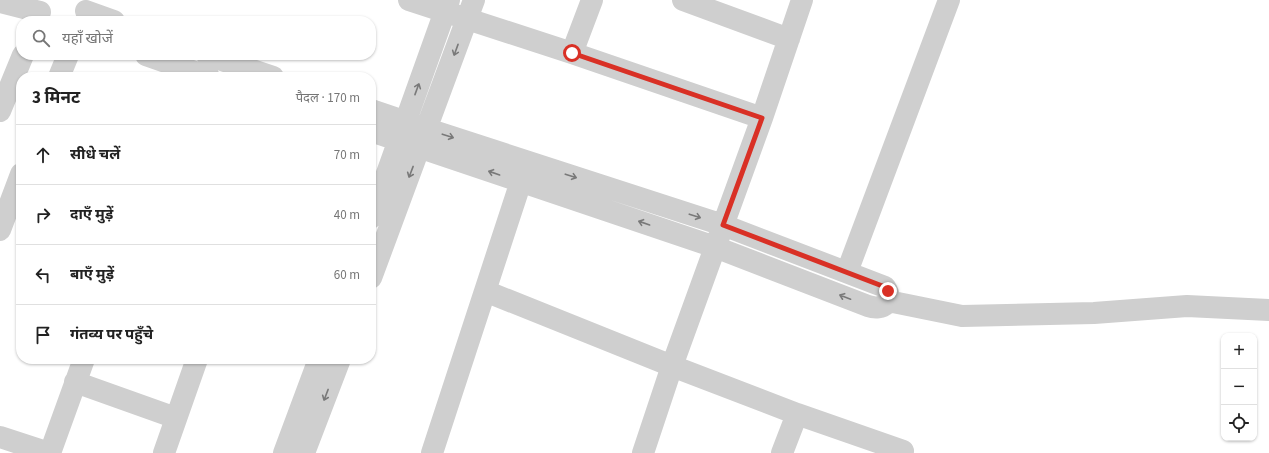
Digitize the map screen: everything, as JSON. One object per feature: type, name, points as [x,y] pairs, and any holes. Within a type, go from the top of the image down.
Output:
[{"type":"street","points":[[409,0],[470,9],[572,53],[762,118]]},
{"type":"street","points":[[572,53],[592,0]]},
{"type":"street","points":[[683,0],[789,39]]},
{"type":"street","points":[[643,453],[672,366],[762,118],[802,0]]},
{"type":"street","points":[[847,272],[950,0]]},
{"type":"street","points":[[0,2],[40,11]]},
{"type":"street","points":[[376,204],[447,6]]},
{"type":"street","points":[[376,265],[470,9]]},
{"type":"street","points":[[86,11],[100,16]]},
{"type":"street","points":[[16,72],[21,60]]},
{"type":"street","points":[[61,72],[66,60]]},
{"type":"street","points":[[161,60],[195,72]]},
{"type":"street","points":[[222,60],[258,72]]},
{"type":"street","points":[[0,112],[16,72]]},
{"type":"street","points":[[376,113],[402,131],[524,172],[876,309],[882,307],[888,301],[889,296],[885,287],[723,225],[524,172]]},
{"type":"street","points":[[376,131],[402,131]]},
{"type":"street","points":[[432,453],[524,172]]},
{"type":"street","points":[[0,230],[16,187]]},
{"type":"street","points":[[485,291],[797,414],[903,451]]},
{"type":"street","points":[[888,301],[962,316],[1094,313],[1186,306],[1269,310]]},
{"type":"street","points":[[0,437],[49,453],[82,364]]},
{"type":"street","points":[[164,453],[195,364]]},
{"type":"street","points":[[284,453],[317,364]]},
{"type":"street","points":[[304,453],[338,364]]},
{"type":"street","points":[[75,382],[176,418]]},
{"type":"street","points":[[782,453],[797,414]]},
{"type":"route","points":[[572,53],[762,118],[723,225],[885,287],[888,291]]}]
